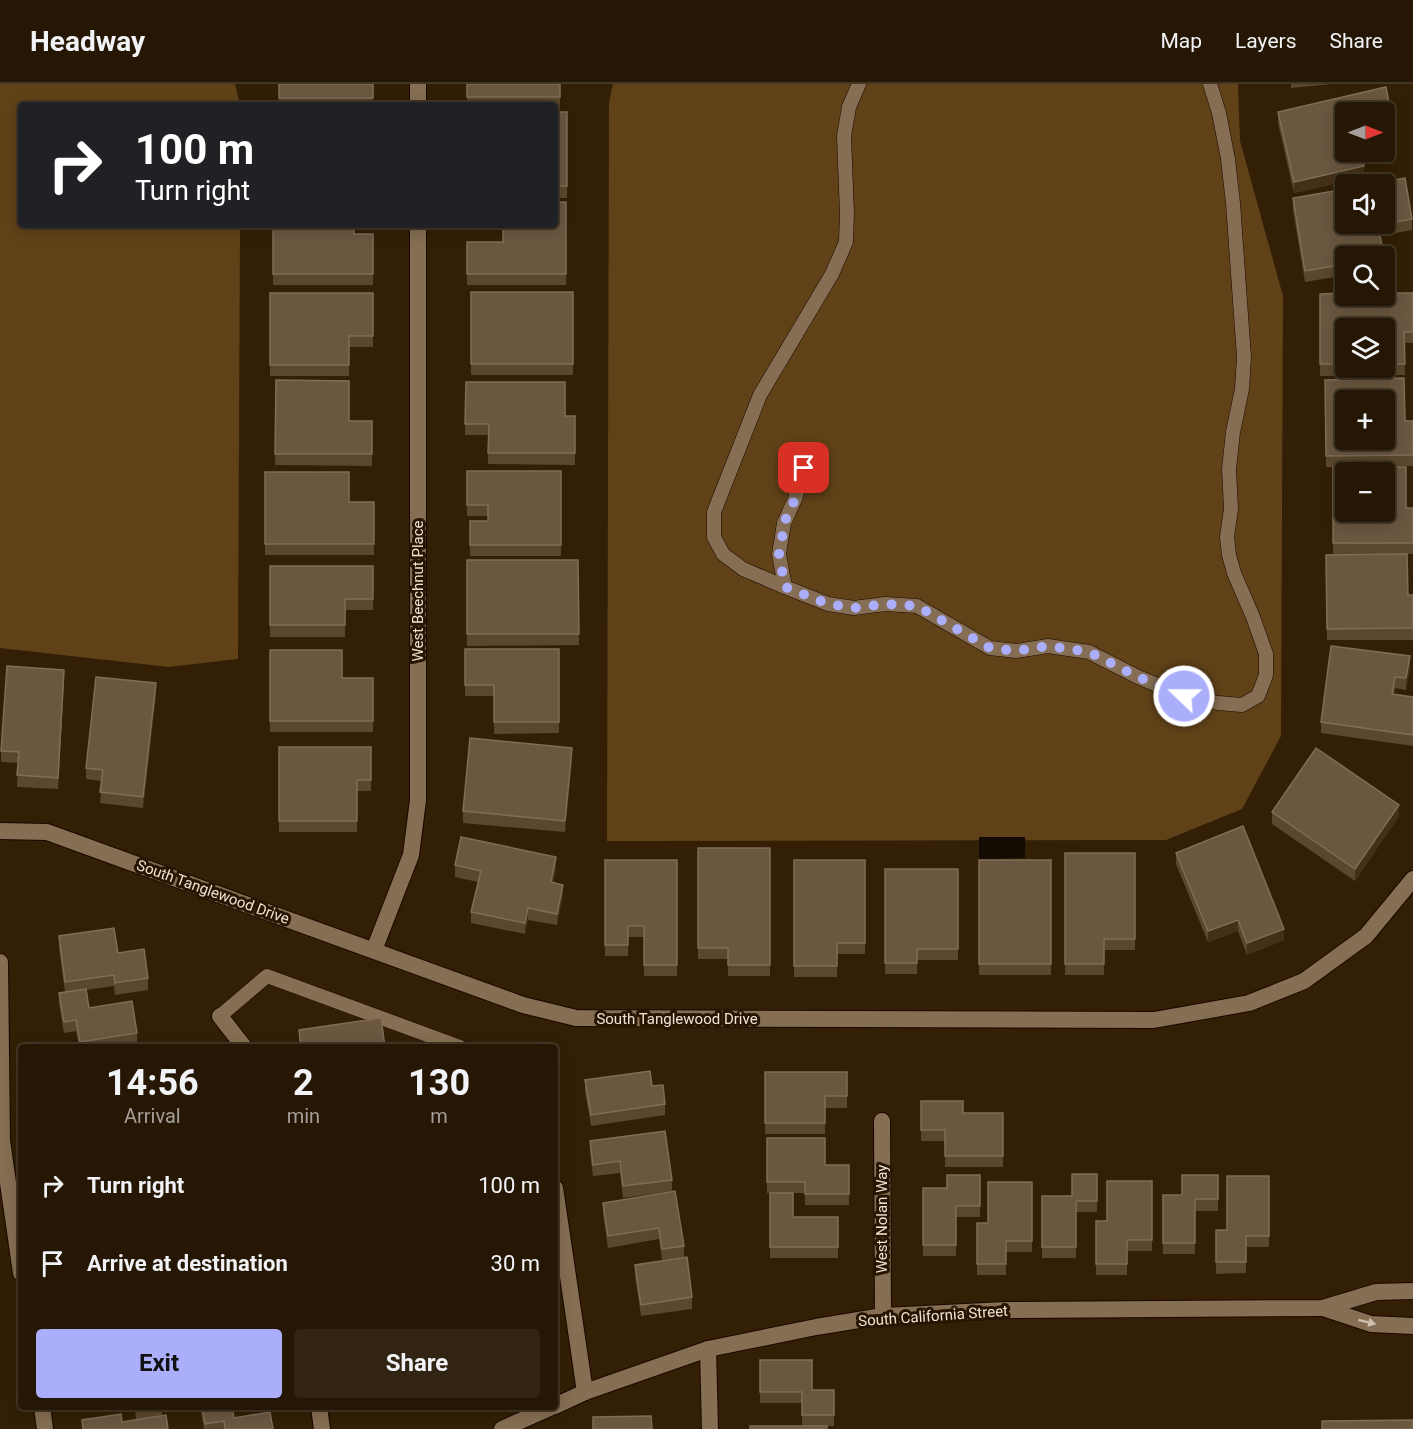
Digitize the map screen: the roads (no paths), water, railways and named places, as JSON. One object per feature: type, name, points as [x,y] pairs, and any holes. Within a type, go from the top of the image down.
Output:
[{"type":"street","points":[[418,84],[418,102]]},
{"type":"street","name":"West Beechnut Place","points":[[374,950],[411,855],[418,800],[418,228]]},
{"type":"street","name":"South Tanglewood Drive","points":[[0,831],[47,832],[523,1005],[576,1018],[1154,1020],[1249,1003],[1304,981],[1366,936],[1413,879]]},
{"type":"street","points":[[1,962],[2,1141],[18,1252]]},
{"type":"street","points":[[220,1016],[242,1044]]},
{"type":"street","name":"West Nolan Way","points":[[882,1121],[883,1316]]},
{"type":"street","points":[[558,1208],[585,1392]]},
{"type":"street","name":"South California Street","points":[[558,1404],[585,1392],[708,1349],[883,1316],[1006,1310],[1323,1308],[1376,1292],[1413,1291]]},
{"type":"street","name":"South California Street","points":[[1323,1308],[1371,1324],[1413,1326]]},
{"type":"street","points":[[708,1349],[710,1429]]},
{"type":"street","points":[[42,1410],[45,1429]]},
{"type":"street","points":[[319,1410],[322,1429]]},
{"type":"street","name":"South California Street","points":[[502,1429],[544,1410]]},
{"type":"lane","points":[[860,84],[849,106],[844,136],[846,242],[832,274],[760,395],[714,512],[714,537],[723,554],[743,568],[828,604],[854,608],[885,604],[917,606],[990,648],[1016,651],[1048,646],[1089,652],[1138,677],[1184,696],[1242,705],[1258,696],[1266,675],[1266,654],[1234,573],[1227,537],[1231,509],[1229,469],[1233,432],[1242,389],[1244,357],[1228,159],[1219,113],[1210,84]]},
{"type":"lane","points":[[785,587],[779,554],[782,533],[804,468]]},
{"type":"lane","points":[[220,1016],[267,976],[452,1044]]}]
